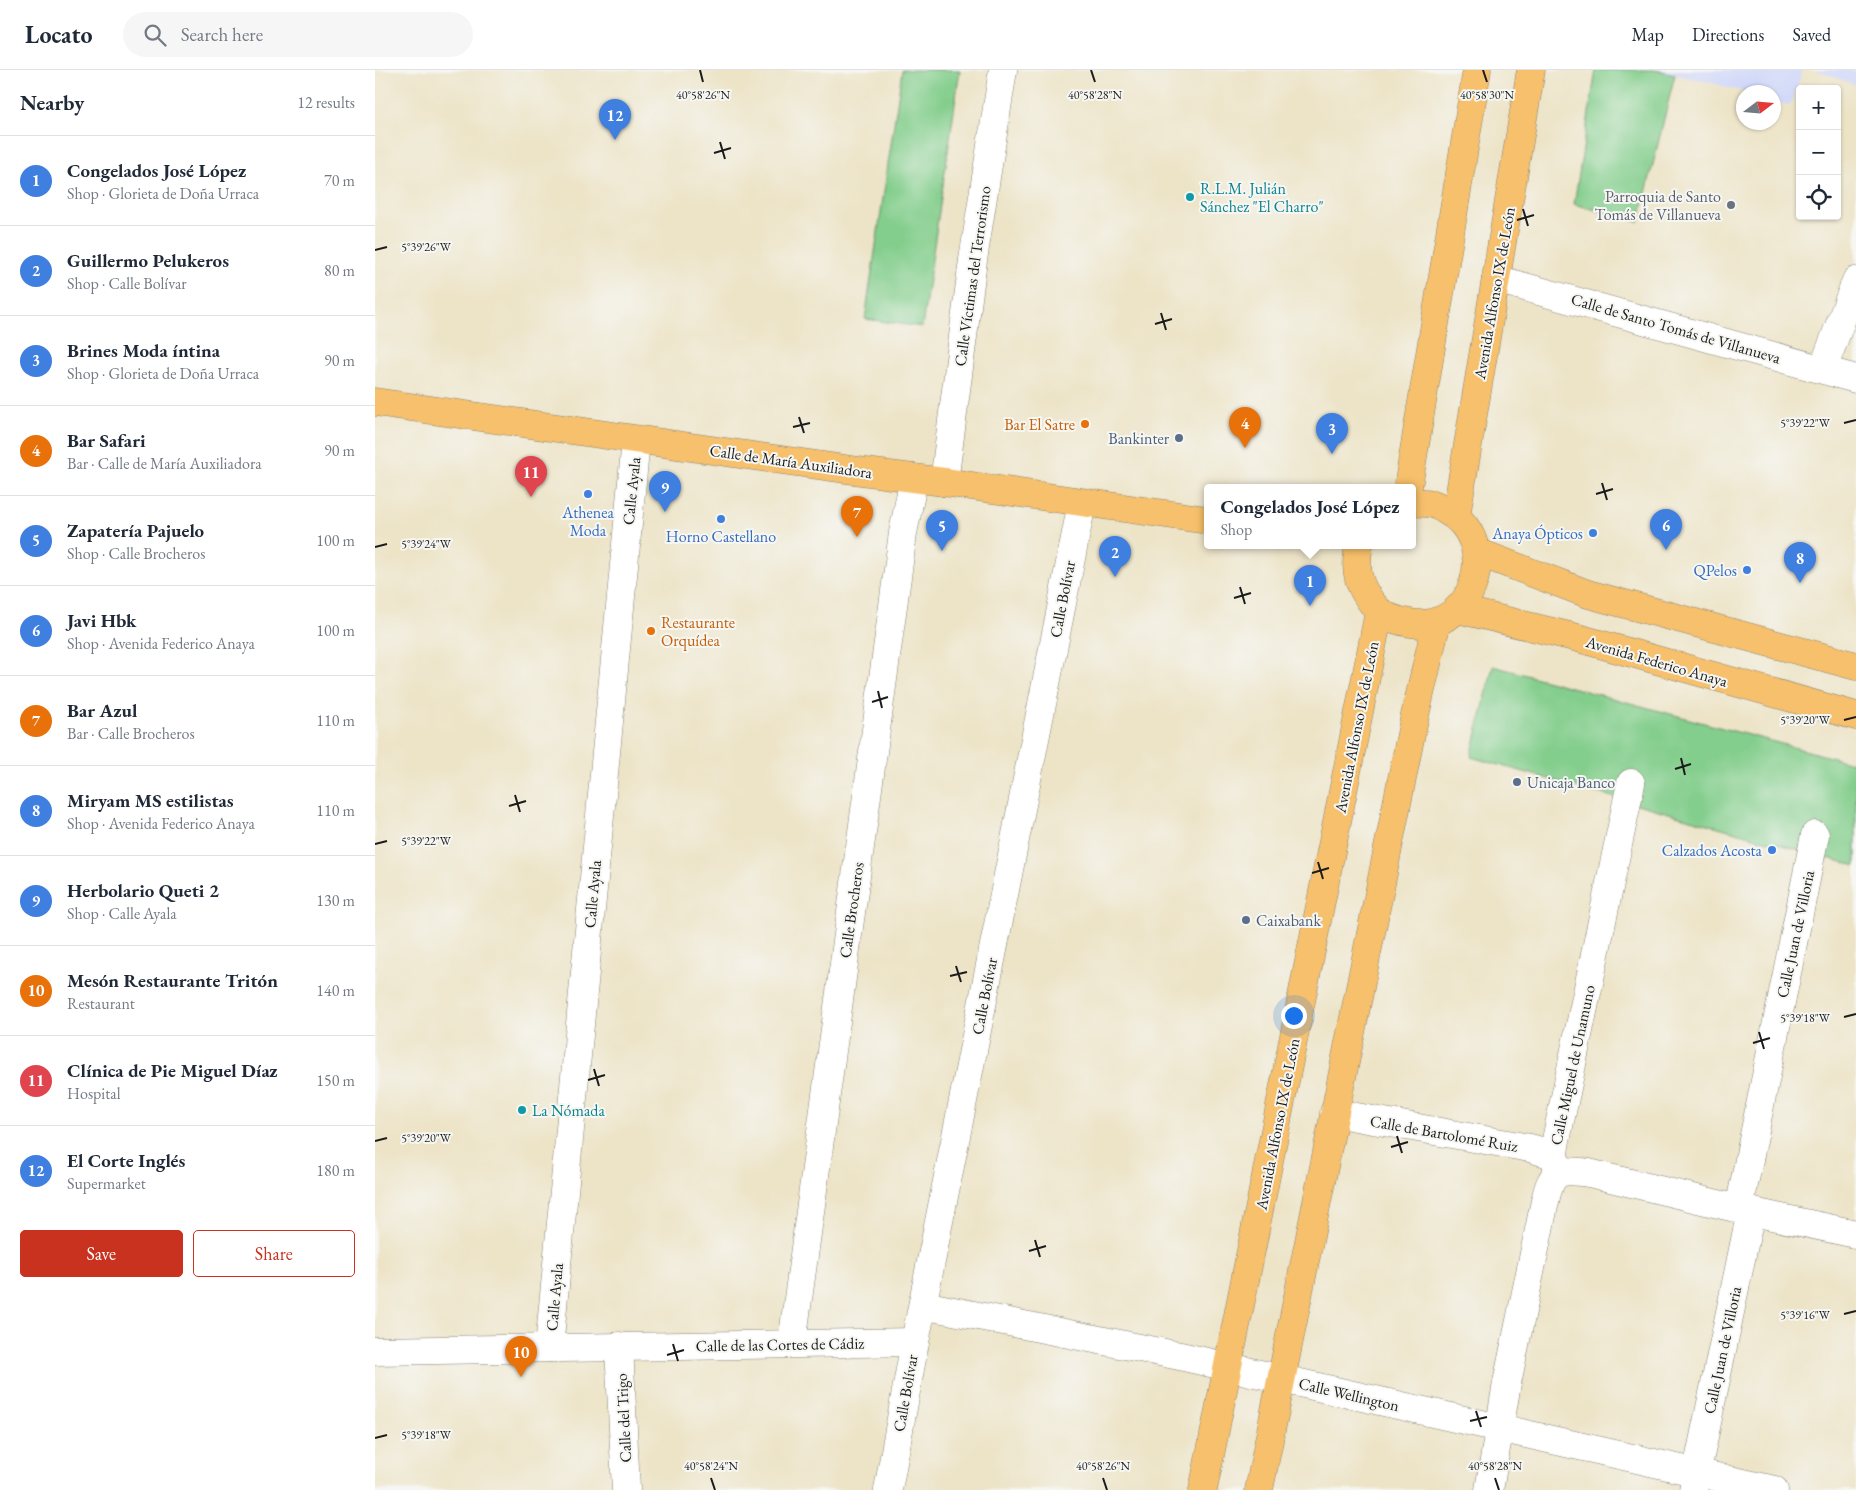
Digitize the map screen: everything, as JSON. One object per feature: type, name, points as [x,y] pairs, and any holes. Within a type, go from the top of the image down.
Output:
[{"type":"main road","points":[[1408,484],[1477,70]]},
{"type":"main road","name":"Avenida Alfonso IX de León","points":[[1456,516],[1531,70]]},
{"type":"main road","name":"Calle de María Auxiliadora","points":[[375,402],[1204,520]]},
{"type":"main road","points":[[1259,1490],[1411,734],[1447,615],[1475,584],[1477,552],[1470,532],[1456,516],[1433,504],[1416,503]]},
{"type":"main road","points":[[1358,549],[1356,562],[1358,581],[1367,598],[1379,612]]},
{"type":"main road","points":[[1477,552],[1588,594],[1856,666]]},
{"type":"main road","name":"Avenida Alfonso IX de León","points":[[1203,1490],[1379,612]]},
{"type":"main road","name":"Avenida Federico Anaya","points":[[1379,612],[1397,621],[1417,624],[1447,615],[1578,638],[1856,716]]},
{"type":"street","name":"Calle Víctimas del Terrorismo","points":[[944,482],[973,260],[1003,70]]},
{"type":"street","name":"Calle de Santo Tomás de Villanueva","points":[[1496,279],[1856,379]]},
{"type":"street","points":[[1823,369],[1856,281]]},
{"type":"street","name":"Calle Ayala","points":[[549,1348],[636,440]]},
{"type":"street","name":"Calle Brocheros","points":[[792,1344],[903,533],[914,478]]},
{"type":"street","name":"Calle Bolívar","points":[[887,1490],[1082,503]]},
{"type":"street","name":"Calle Miguel de Unamuno","points":[[1489,1490],[1509,1374],[1548,1185],[1553,1177],[1556,1164],[1631,783]]},
{"type":"street","name":"Calle Juan de Villoria","points":[[1695,1481],[1815,835]]},
{"type":"street","name":"Calle de Bartolomé Ruiz","points":[[1334,1112],[1530,1148],[1569,1170],[1856,1234]]},
{"type":"street","name":"Calle Wellington","points":[[923,1305],[1228,1366],[1500,1428],[1695,1481],[1774,1490]]},
{"type":"street","name":"Calle de las Cortes de Cádiz","points":[[375,1351],[915,1342]]},
{"type":"street","name":"Calle del Trigo","points":[[619,1346],[626,1490]]},
{"type":"shaded area","points":[[1654,70],[1803,70],[1790,106],[1781,103],[1781,85],[1736,85],[1736,90]]},
{"type":"shaded area","points":[[1816,70],[1856,70],[1856,86],[1847,82]]},
{"type":"green space","points":[[902,70],[960,70],[922,327],[865,319]]},
{"type":"green space","points":[[1596,70],[1654,70],[1675,74],[1639,222],[1574,204]]},
{"type":"green space","points":[[1493,666],[1856,764],[1856,866],[1471,757]]},
{"type":"place","name":"El Corte Inglés","points":[[615,140]]},
{"type":"place","name":"R.L.M. Julián Sánchez \"El Charro\"","points":[[1190,197]]},
{"type":"place","name":"Parroquia de Santo Tomás de Villanueva","points":[[1731,205]]},
{"type":"place","name":"Bar El Satre","points":[[1085,424]]},
{"type":"place","name":"Bankinter","points":[[1179,438]]},
{"type":"place","name":"Bar Safari","points":[[1245,448]]},
{"type":"place","name":"Brines Moda íntina","points":[[1332,454]]},
{"type":"place","name":"Athenea Moda","points":[[588,494]]},
{"type":"place","name":"Clínica de Pie Miguel Díaz","points":[[531,497]]},
{"type":"place","name":"Herbolario Queti 2","points":[[665,512]]},
{"type":"place","name":"Horno Castellano","points":[[721,519]]},
{"type":"place","name":"Anaya Ópticos","points":[[1593,533]]},
{"type":"place","name":"Bar Azul","points":[[857,537]]},
{"type":"place","name":"Javi Hbk","points":[[1666,550]]},
{"type":"place","name":"Zapatería Pajuelo","points":[[942,551]]},
{"type":"place","name":"QPelos","points":[[1747,570]]},
{"type":"place","name":"Guillermo Pelukeros","points":[[1115,577]]},
{"type":"place","name":"Miryam MS estilistas","points":[[1800,583]]},
{"type":"place","name":"Congelados José López","points":[[1310,606]]},
{"type":"place","name":"Restaurante Orquídea","points":[[651,631]]},
{"type":"place","name":"Unicaja Banco","points":[[1517,782]]},
{"type":"place","name":"Calzados Acosta","points":[[1772,850]]},
{"type":"place","name":"Caixabank","points":[[1246,920]]},
{"type":"place","name":"La Nómada","points":[[522,1110]]},
{"type":"place","name":"Mesón Restaurante Tritón","points":[[521,1377]]}]
